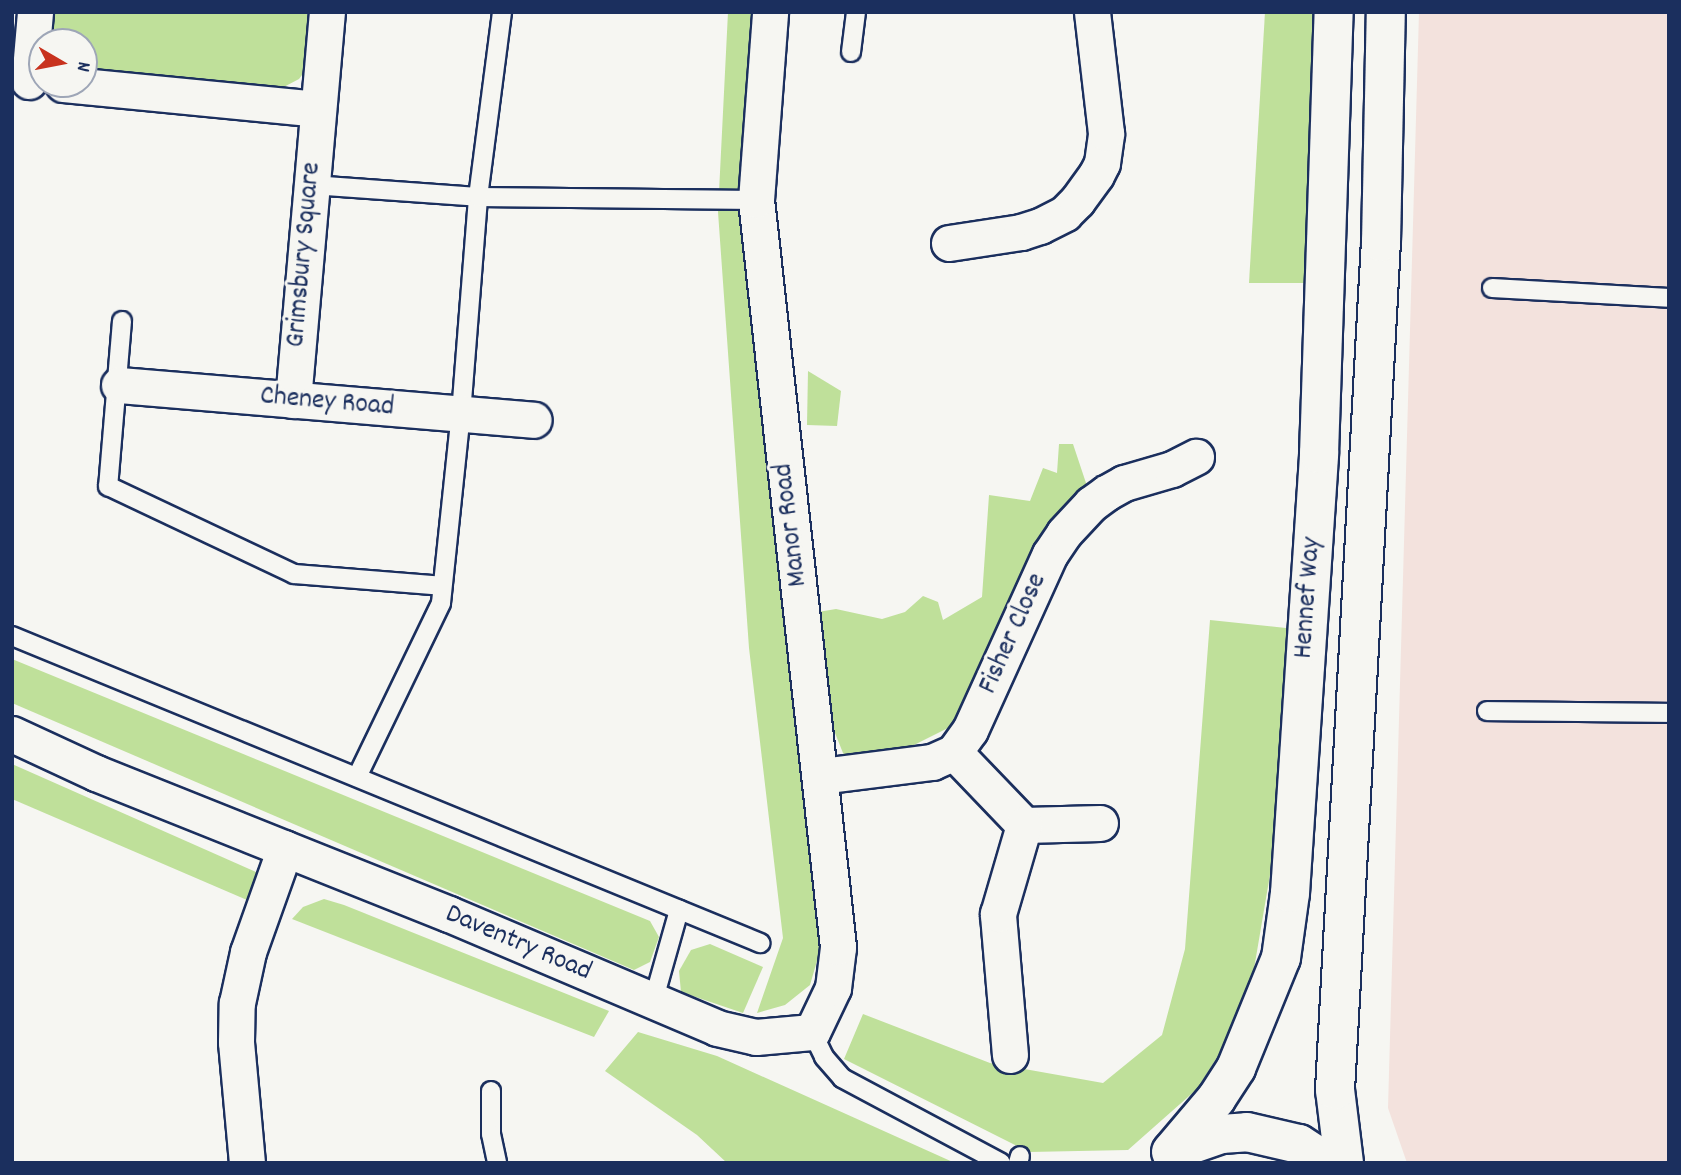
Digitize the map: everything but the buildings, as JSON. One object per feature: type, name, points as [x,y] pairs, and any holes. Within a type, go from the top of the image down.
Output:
[{"type":"highway","name":"Hennef Way","points":[[1163,1157],[1216,1099],[1236,1068],[1281,958],[1290,893],[1318,454],[1334,12]]},
{"type":"highway","name":"Hennef Way","points":[[1344,1163],[1335,1090],[1380,256],[1386,12]]},
{"type":"highway","points":[[1163,1157],[1221,1133],[1247,1132],[1274,1136],[1299,1144],[1328,1163]]},
{"type":"street","name":"Grimsbury Square","points":[[293,400],[327,12]]},
{"type":"street","name":"Manor Road","points":[[770,12],[756,200],[821,776],[837,959],[833,988],[812,1032]]},
{"type":"street","points":[[949,243],[1021,232],[1040,226],[1065,213],[1096,175],[1102,163],[1106,133],[1092,12]]},
{"type":"street","points":[[98,87],[318,109]]},
{"type":"street","name":"Cheney Road","points":[[119,385],[534,420]]},
{"type":"street","name":"Fisher Close","points":[[954,752],[970,730],[1050,554],[1064,533],[1091,504],[1106,493],[1124,484],[1172,469],[1196,457]]},
{"type":"street","name":"Daventry Road","points":[[12,734],[96,773],[449,914],[653,1002],[737,1034],[772,1038],[812,1032]]},
{"type":"street","points":[[821,776],[932,762],[954,752],[1024,825],[1100,823]]},
{"type":"street","points":[[1010,1055],[998,914],[1024,825]]},
{"type":"street","points":[[247,1163],[236,1042],[237,1003],[248,952],[285,848]]},
{"type":"lane","points":[[357,777],[438,611],[461,414],[478,197],[502,12]]},
{"type":"lane","points":[[851,52],[856,12]]},
{"type":"lane","points":[[312,185],[478,197],[756,200]]},
{"type":"lane","points":[[1492,288],[1669,298]]},
{"type":"lane","points":[[122,321],[119,385],[107,486],[294,574],[442,586]]},
{"type":"lane","points":[[12,636],[760,943]]},
{"type":"lane","points":[[1486,711],[1669,713]]},
{"type":"lane","points":[[653,1002],[679,910]]},
{"type":"lane","points":[[812,1032],[824,1057],[842,1079],[1001,1163]]},
{"type":"lane","points":[[491,1091],[491,1133],[497,1163]]},
{"type":"shaded area","points":[[1419,12],[1669,12],[1669,1163],[1407,1163],[1388,1108]]},
{"type":"green space","points":[[49,12],[317,12],[305,71],[299,79],[280,89],[98,76],[98,28],[49,28]]},
{"type":"green space","points":[[728,12],[761,12],[750,212],[826,930],[810,985],[785,1005],[757,1013],[783,938],[749,648],[718,212]]},
{"type":"green space","points":[[1265,12],[1313,12],[1309,283],[1249,283]]},
{"type":"green space","points":[[808,371],[841,391],[837,426],[807,425]]},
{"type":"green space","points":[[1059,444],[1073,444],[1087,486],[1046,530],[950,727],[896,754],[857,766],[843,753],[833,728],[818,612],[836,609],[882,619],[905,612],[923,596],[938,602],[943,620],[982,597],[989,495],[1030,501],[1043,468],[1057,473]]},
{"type":"green space","points":[[1210,620],[1295,629],[1273,857],[1247,1010],[1197,1089],[1128,1150],[1029,1152],[844,1059],[863,1014],[990,1063],[1103,1083],[1162,1035],[1185,949]]},
{"type":"green space","points":[[12,659],[650,921],[659,937],[650,962],[634,970],[12,703]]},
{"type":"green space","points":[[12,764],[258,873],[247,900],[12,799]]},
{"type":"green space","points":[[324,899],[609,1011],[594,1037],[292,919],[303,907]]},
{"type":"green space","points":[[710,944],[763,967],[743,1013],[681,992],[679,971],[691,950]]},
{"type":"green space","points":[[638,1032],[717,1056],[955,1163],[727,1163],[697,1135],[605,1071]]}]
